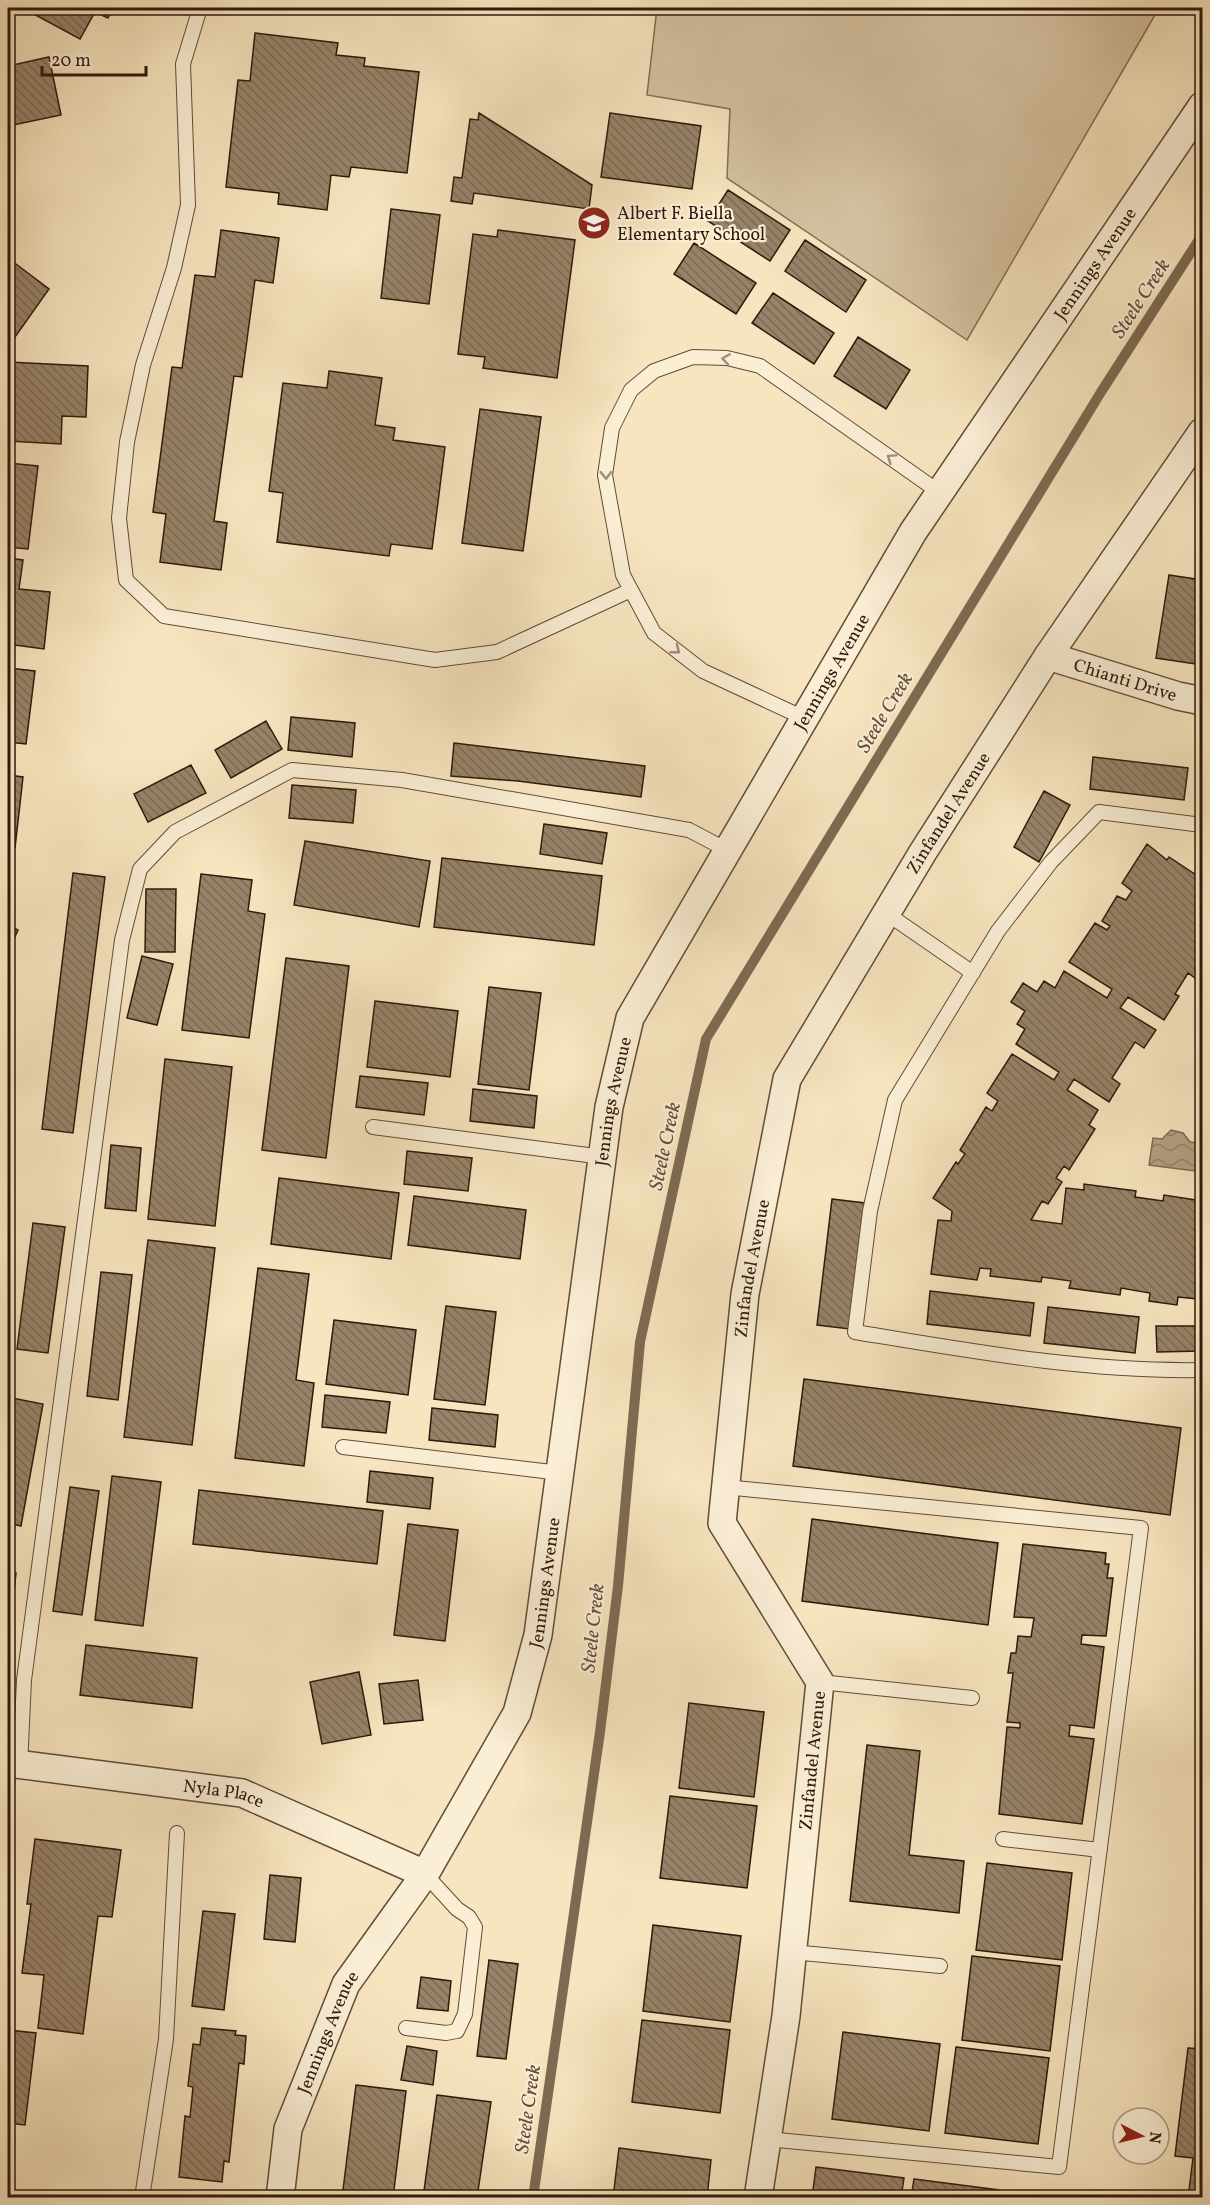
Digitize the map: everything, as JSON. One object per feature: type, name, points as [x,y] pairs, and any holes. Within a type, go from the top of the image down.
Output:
[{"type":"street","name":"Jennings Avenue","points":[[280,2198],[288,2129],[346,1984],[425,1874],[517,1713],[538,1635],[609,1107],[630,1018],[804,718],[939,492],[1203,106]]},
{"type":"street","name":"Zinfandel Avenue","points":[[758,2198],[786,2016],[820,1682],[722,1523],[746,1294],[787,1078],[886,913],[1048,656],[1203,432]]},
{"type":"street","name":"Chianti Drive","points":[[1048,656],[1179,696],[1203,700]]},
{"type":"street","name":"Nyla Place","points":[[14,1765],[242,1793],[425,1874]]},
{"type":"lane","points":[[200,8],[183,64],[189,205],[174,268],[143,365],[127,442],[118,518],[126,580],[164,616],[435,660],[497,652],[631,590]]},
{"type":"lane","points":[[804,718],[703,671],[654,633],[623,575],[605,475],[612,428],[632,390],[654,371],[693,357],[727,357],[760,366],[939,492]]},
{"type":"lane","points":[[14,1765],[122,940],[140,869],[175,832],[292,770],[402,780],[689,830],[727,850]]},
{"type":"lane","points":[[1203,825],[1099,812],[1044,871],[998,931],[895,1100],[870,1211],[855,1332],[1035,1361],[1140,1371],[1203,1370]]},
{"type":"lane","points":[[886,913],[973,973]]},
{"type":"lane","points":[[373,1127],[603,1157]]},
{"type":"lane","points":[[343,1448],[560,1473]]},
{"type":"lane","points":[[725,1487],[1141,1528],[1059,2167],[767,2139]]},
{"type":"lane","points":[[820,1682],[972,1698]]},
{"type":"lane","points":[[142,2198],[166,2039],[177,1833]]},
{"type":"lane","points":[[1003,1839],[1100,1850]]},
{"type":"lane","points":[[406,2028],[446,2033],[458,2031],[465,2014],[475,1927],[469,1917],[457,1909],[425,1874]]},
{"type":"lane","points":[[792,1952],[940,1966]]},
{"type":"shaded area","points":[[657,8],[1159,8],[967,340],[727,178],[730,109],[647,95]]},
{"type":"water","points":[[1171,1130],[1183,1133],[1190,1142],[1199,1143],[1195,1171],[1149,1165],[1153,1138],[1162,1139]]},
{"type":"building","points":[[30,8],[113,8],[108,18],[95,12],[80,39],[28,11]]},
{"type":"building","points":[[255,33],[338,43],[336,55],[365,58],[364,66],[419,72],[407,173],[351,167],[349,177],[331,175],[327,210],[278,204],[279,193],[226,187],[238,80],[250,81]]},
{"type":"building","points":[[49,57],[61,115],[8,126],[8,66]]},
{"type":"building","points":[[479,113],[592,185],[589,209],[474,193],[472,204],[451,201],[454,177],[462,178],[470,119],[478,120]]},
{"type":"building","points":[[610,113],[701,126],[692,189],[601,177]]},
{"type":"building","points":[[728,190],[790,230],[770,261],[708,221]]},
{"type":"building","points":[[391,209],[440,215],[429,304],[381,298]]},
{"type":"building","points":[[221,230],[279,238],[273,283],[255,280],[242,377],[234,376],[214,521],[227,523],[221,570],[160,562],[166,514],[153,512],[172,367],[182,368],[195,275],[215,277]]},
{"type":"building","points":[[498,230],[575,240],[557,378],[483,368],[485,357],[458,354],[473,234],[497,237]]},
{"type":"building","points":[[805,240],[866,280],[846,312],[785,271]]},
{"type":"building","points":[[694,243],[756,283],[736,314],[674,274]]},
{"type":"building","points":[[8,258],[49,289],[8,347]]},
{"type":"building","points":[[773,293],[834,333],[814,364],[752,323]]},
{"type":"building","points":[[858,337],[910,370],[886,409],[834,376]]},
{"type":"building","points":[[8,362],[88,366],[86,417],[62,416],[61,444],[8,441]]},
{"type":"building","points":[[329,371],[382,378],[375,425],[395,428],[393,440],[445,447],[432,549],[391,544],[389,556],[277,542],[283,493],[269,491],[283,383],[327,388]]},
{"type":"building","points":[[480,409],[541,417],[523,551],[462,543]]},
{"type":"building","points":[[8,463],[38,466],[28,549],[8,547]]},
{"type":"building","points":[[8,558],[23,560],[19,589],[50,592],[44,649],[8,644]]},
{"type":"building","points":[[1169,575],[1202,580],[1202,665],[1156,658]]},
{"type":"building","points":[[8,668],[35,671],[26,744],[8,742]]},
{"type":"building","points":[[291,717],[355,723],[352,757],[288,750]]},
{"type":"building","points":[[266,721],[282,749],[231,778],[215,750]]},
{"type":"building","points":[[454,743],[645,766],[641,797],[518,781],[451,776]]},
{"type":"building","points":[[1093,757],[1188,768],[1184,800],[1090,789]]},
{"type":"building","points":[[191,765],[206,793],[148,822],[134,794]]},
{"type":"building","points":[[8,775],[23,777],[15,848],[8,847]]},
{"type":"building","points":[[292,785],[356,790],[353,823],[289,818]]},
{"type":"building","points":[[1044,791],[1070,805],[1039,862],[1014,847]]},
{"type":"building","points":[[544,824],[607,833],[602,864],[540,854]]},
{"type":"building","points":[[305,841],[430,861],[419,927],[294,905]]},
{"type":"building","points":[[1147,844],[1167,860],[1169,857],[1202,879],[1202,966],[1195,978],[1188,973],[1175,994],[1179,996],[1164,1020],[1128,997],[1120,1008],[1156,1030],[1144,1048],[1135,1042],[1112,1078],[1120,1084],[1109,1102],[1074,1079],[1067,1090],[1098,1110],[1089,1125],[1095,1129],[1069,1170],[1064,1166],[1056,1178],[1062,1182],[1048,1204],[1042,1201],[1031,1220],[1062,1224],[1066,1188],[1084,1190],[1084,1184],[1136,1191],[1135,1197],[1163,1201],[1164,1195],[1202,1201],[1202,1309],[1197,1309],[1198,1299],[1178,1297],[1177,1305],[1149,1301],[1150,1293],[1121,1288],[1120,1295],[1069,1288],[1071,1281],[1042,1277],[1041,1282],[990,1276],[991,1269],[980,1268],[977,1280],[931,1274],[938,1220],[951,1221],[952,1211],[933,1198],[956,1162],[958,1164],[965,1154],[960,1150],[986,1107],[992,1111],[998,1101],[987,1093],[1012,1054],[1054,1080],[1059,1072],[1016,1044],[1025,1029],[1017,1024],[1025,1011],[1011,1002],[1023,983],[1037,992],[1044,981],[1055,988],[1064,971],[1107,998],[1112,989],[1069,962],[1095,923],[1107,930],[1110,926],[1102,921],[1117,896],[1126,900],[1132,891],[1122,883]]},
{"type":"building","points":[[442,858],[602,876],[594,945],[434,927]]},
{"type":"building","points":[[73,873],[105,877],[73,1133],[42,1129]]},
{"type":"building","points":[[201,874],[252,880],[248,911],[265,914],[249,1038],[182,1030]]},
{"type":"building","points":[[146,889],[176,889],[175,952],[145,952]]},
{"type":"building","points":[[8,903],[14,907],[8,922]]},
{"type":"building","points":[[8,925],[18,930],[8,952]]},
{"type":"building","points":[[142,956],[173,964],[157,1025],[127,1018]]},
{"type":"building","points":[[286,958],[349,966],[326,1158],[262,1150]]},
{"type":"building","points":[[489,987],[541,993],[529,1090],[478,1084]]},
{"type":"building","points":[[375,1001],[458,1011],[450,1077],[367,1067]]},
{"type":"building","points":[[165,1059],[232,1067],[215,1226],[148,1219]]},
{"type":"building","points":[[360,1076],[428,1083],[424,1115],[356,1107]]},
{"type":"building","points":[[473,1089],[537,1096],[534,1128],[470,1121]]},
{"type":"building","points":[[111,1145],[141,1148],[136,1211],[105,1208]]},
{"type":"building","points":[[407,1151],[472,1158],[468,1191],[404,1184]]},
{"type":"building","points":[[279,1178],[399,1193],[391,1259],[271,1244]]},
{"type":"building","points":[[414,1196],[526,1210],[520,1259],[408,1245]]},
{"type":"building","points":[[832,1199],[865,1203],[850,1329],[817,1325]]},
{"type":"building","points":[[33,1223],[65,1227],[48,1353],[17,1349]]},
{"type":"building","points":[[148,1240],[215,1248],[192,1445],[124,1437]]},
{"type":"building","points":[[258,1268],[309,1274],[296,1380],[314,1383],[304,1466],[235,1458]]},
{"type":"building","points":[[101,1272],[132,1275],[118,1400],[87,1396]]},
{"type":"building","points":[[930,1291],[1034,1303],[1030,1336],[927,1324]]},
{"type":"building","points":[[446,1306],[496,1312],[485,1405],[434,1399]]},
{"type":"building","points":[[1048,1307],[1139,1317],[1135,1353],[1044,1343]]},
{"type":"building","points":[[334,1320],[416,1330],[408,1395],[326,1384]]},
{"type":"building","points":[[1156,1326],[1201,1326],[1202,1351],[1157,1352]]},
{"type":"building","points":[[804,1379],[1181,1428],[1170,1515],[793,1466]]},
{"type":"building","points":[[325,1395],[390,1402],[386,1433],[322,1427]]},
{"type":"building","points":[[12,1398],[43,1404],[21,1526],[8,1523],[8,1425]]},
{"type":"building","points":[[432,1408],[498,1415],[495,1447],[429,1440]]},
{"type":"building","points":[[370,1471],[433,1478],[430,1509],[367,1502]]},
{"type":"building","points":[[112,1476],[161,1482],[143,1626],[95,1620]]},
{"type":"building","points":[[70,1487],[99,1491],[82,1615],[53,1611]]},
{"type":"building","points":[[199,1490],[383,1511],[377,1564],[193,1544]]},
{"type":"building","points":[[812,1519],[998,1543],[988,1625],[802,1601]]},
{"type":"building","points":[[408,1524],[458,1530],[445,1641],[394,1635]]},
{"type":"building","points":[[1023,1544],[1106,1553],[1105,1564],[1109,1564],[1107,1578],[1113,1578],[1106,1636],[1082,1635],[1081,1644],[1104,1647],[1094,1728],[1070,1725],[1069,1736],[1094,1739],[1082,1824],[999,1814],[1007,1727],[1020,1728],[1020,1723],[1007,1722],[1013,1673],[1008,1673],[1011,1653],[1016,1653],[1018,1636],[1031,1637],[1034,1618],[1014,1617]]},
{"type":"building","points":[[8,1572],[16,1573],[8,1652]]},
{"type":"building","points":[[86,1645],[197,1658],[192,1708],[80,1695]]},
{"type":"building","points":[[359,1672],[371,1735],[322,1744],[310,1682]]},
{"type":"building","points":[[418,1680],[423,1720],[384,1724],[379,1684]]},
{"type":"building","points":[[689,1703],[764,1712],[754,1797],[679,1788]]},
{"type":"building","points":[[867,1745],[920,1751],[909,1855],[964,1861],[959,1913],[850,1901]]},
{"type":"building","points":[[670,1796],[757,1806],[747,1888],[660,1878]]},
{"type":"building","points":[[35,1839],[121,1850],[112,1917],[98,1916],[83,2034],[38,2028],[44,1975],[22,1973],[31,1904],[27,1904]]},
{"type":"building","points":[[987,1863],[1072,1873],[1062,1960],[976,1950]]},
{"type":"building","points":[[270,1875],[301,1878],[295,1942],[264,1939]]},
{"type":"building","points":[[203,1911],[235,1914],[224,2010],[192,2006]]},
{"type":"building","points":[[653,1925],[741,1936],[730,2022],[643,2011]]},
{"type":"building","points":[[1202,1939],[1202,1993],[1196,1992]]},
{"type":"building","points":[[972,1956],[1060,1966],[1050,2051],[962,2040]]},
{"type":"building","points":[[489,1960],[518,1964],[506,2059],[477,2056]]},
{"type":"building","points":[[421,1977],[451,1981],[448,2011],[417,2008]]},
{"type":"building","points":[[642,2020],[730,2030],[720,2113],[632,2102]]},
{"type":"building","points":[[202,2028],[236,2031],[235,2035],[246,2036],[244,2064],[239,2063],[229,2162],[224,2161],[222,2182],[179,2177],[185,2116],[190,2117],[193,2087],[188,2086],[193,2044],[200,2045]]},
{"type":"building","points":[[8,2030],[36,2033],[25,2125],[8,2123]]},
{"type":"building","points":[[843,2032],[940,2044],[929,2131],[832,2119]]},
{"type":"building","points":[[407,2046],[437,2051],[433,2085],[401,2080]]},
{"type":"building","points":[[956,2047],[1049,2058],[1038,2144],[945,2133]]},
{"type":"building","points":[[1188,2048],[1202,2049],[1202,2198],[1188,2198],[1193,2158],[1175,2156]]},
{"type":"building","points":[[356,2085],[406,2091],[393,2198],[342,2198]]},
{"type":"building","points":[[437,2095],[491,2102],[477,2198],[423,2198]]},
{"type":"building","points":[[619,2148],[711,2160],[707,2198],[613,2198]]},
{"type":"building","points":[[816,2167],[904,2178],[901,2198],[812,2198]]},
{"type":"building","points":[[914,2179],[999,2190],[998,2198],[911,2198]]},
{"type":"building","points":[[1008,2191],[1061,2198],[1007,2198]]},
{"type":"waterway","name":"Steele Creek","points":[[533,2198],[600,1732],[618,1586],[640,1342],[706,1039],[1101,392],[1202,235]]},
{"type":"place","name":"Albert F. Biella Elementary School","points":[[594,223]]}]
